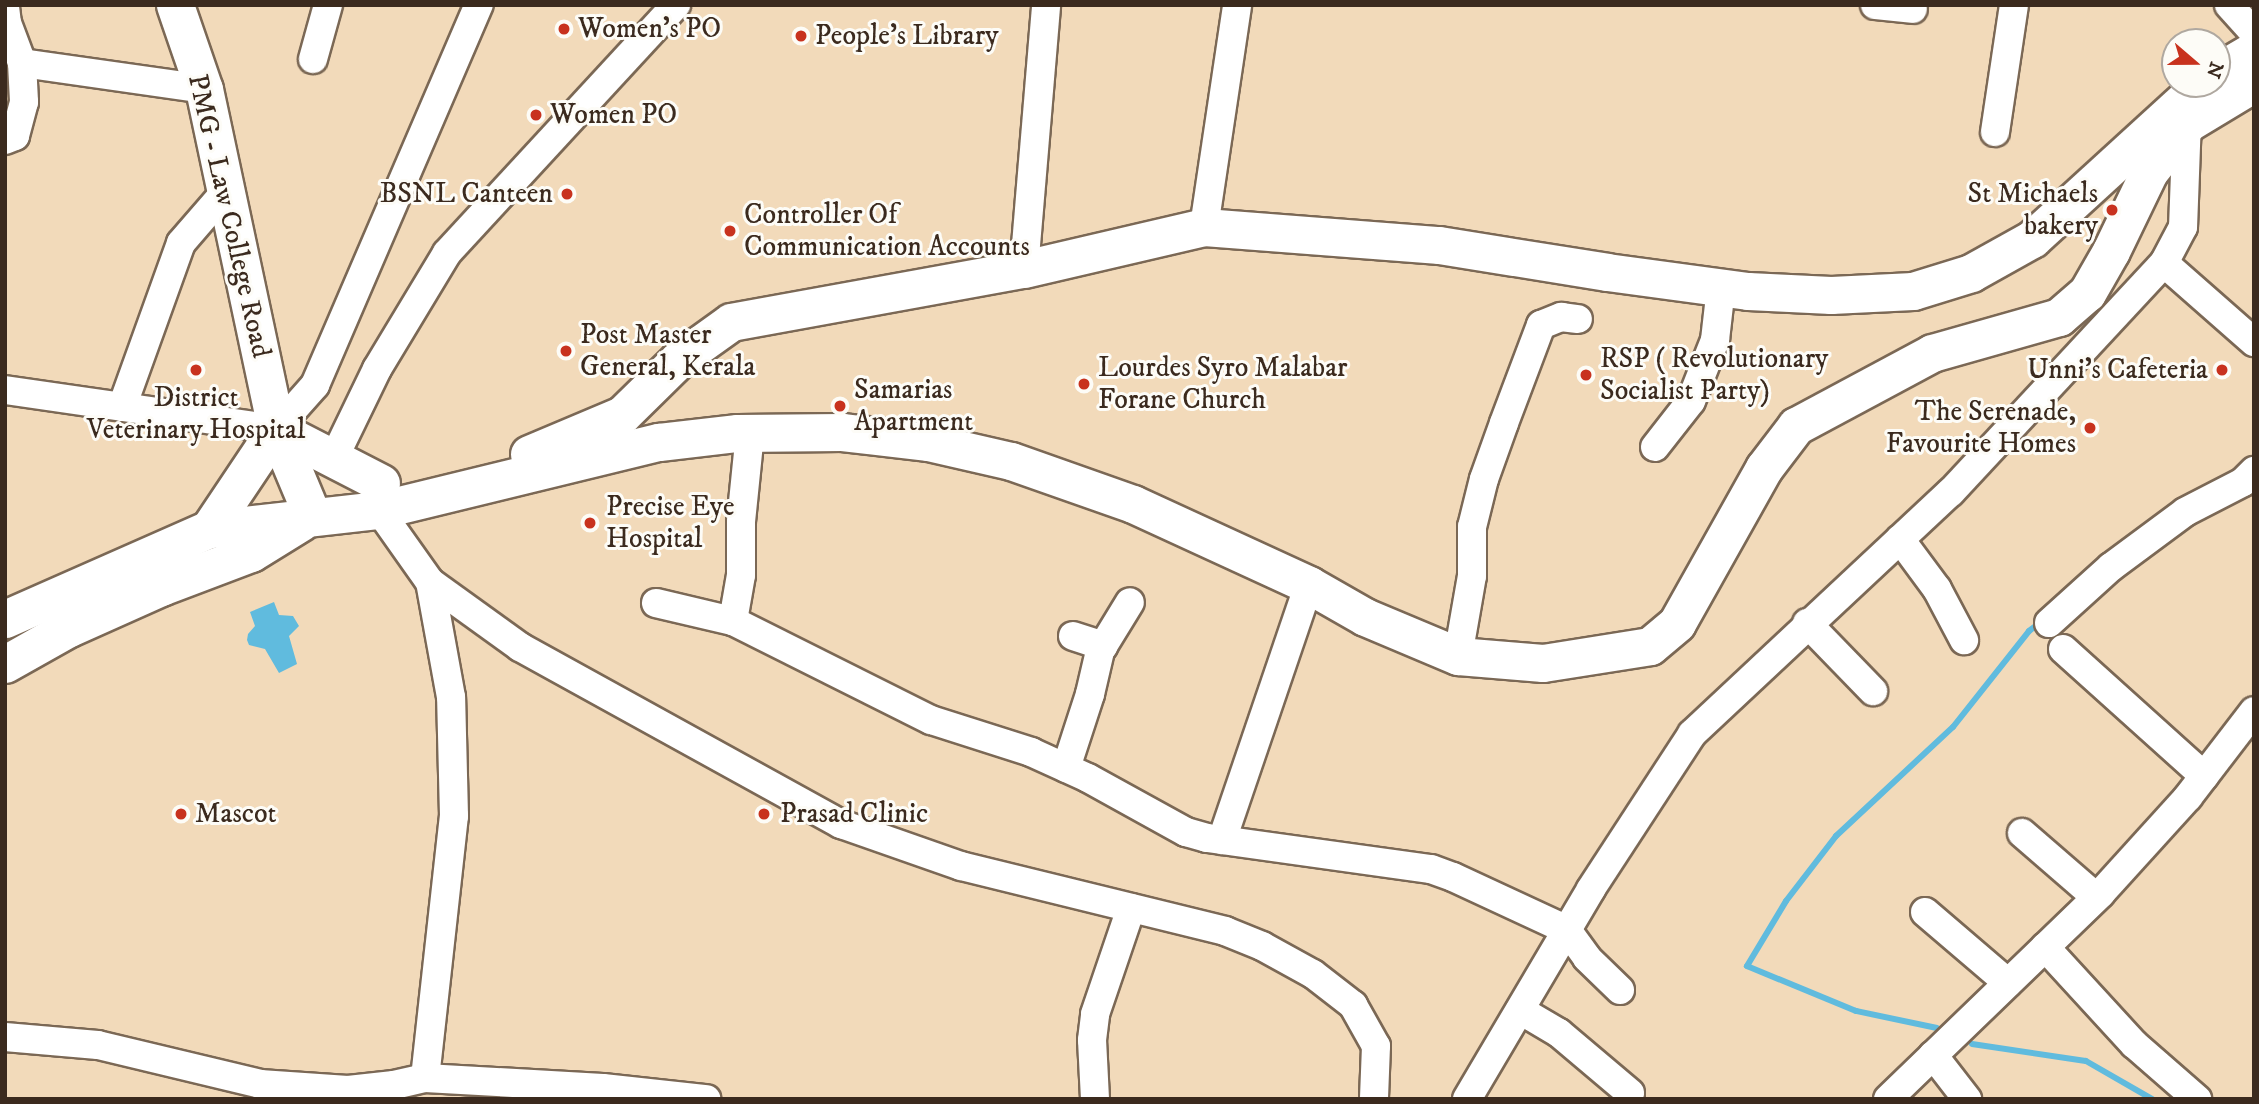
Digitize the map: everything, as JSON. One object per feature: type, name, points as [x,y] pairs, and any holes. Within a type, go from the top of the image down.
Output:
[{"type":"main road","name":"PMG - Law College Road","points":[[176,5],[204,89],[276,429],[312,515]]},
{"type":"main road","points":[[2231,64],[2254,50]]},
{"type":"main road","points":[[378,493],[538,453],[622,415],[678,360],[731,322],[1024,269],[1204,227],[1439,245],[1721,287],[1831,295],[1913,291],[1971,273],[2032,239],[2191,102],[2254,83]]},
{"type":"main road","points":[[5,664],[69,628],[150,592],[251,553],[359,489],[378,493],[659,442],[750,433],[842,432],[928,442],[1011,461],[1133,504],[1309,585],[1365,617],[1458,656],[1542,663],[1650,646],[1677,623],[1764,468],[1796,426],[1932,353],[2059,317],[2087,293],[2111,251],[2148,172],[2191,102]]},
{"type":"main road","points":[[209,529],[276,429],[333,460],[378,493]]},
{"type":"main road","points":[[5,619],[209,529],[312,515]]},
{"type":"street","points":[[313,59],[328,5]]},
{"type":"street","points":[[5,390],[276,429],[315,385],[480,5]]},
{"type":"street","points":[[333,460],[377,369],[447,253],[676,5]]},
{"type":"street","points":[[1024,269],[1046,5]]},
{"type":"street","points":[[1204,227],[1237,5]]},
{"type":"street","points":[[1875,5],[1913,9]]},
{"type":"street","points":[[1995,132],[2014,5]]},
{"type":"street","points":[[2229,5],[2254,33]]},
{"type":"street","points":[[5,7],[7,23],[22,63],[24,102],[15,136],[5,140]]},
{"type":"street","points":[[22,63],[204,89]]},
{"type":"street","points":[[1467,1099],[1567,930],[1692,734],[1807,623],[1969,474],[2164,263],[2183,227],[2191,102]]},
{"type":"street","points":[[122,407],[181,243],[225,192]]},
{"type":"street","points":[[2164,263],[2254,342]]},
{"type":"street","points":[[1655,447],[1691,401],[1715,340],[1721,287]]},
{"type":"street","points":[[1458,656],[1472,576],[1472,527],[1500,434],[1541,325],[1561,317],[1578,319]]},
{"type":"street","points":[[733,621],[740,575],[741,522],[750,433]]},
{"type":"street","points":[[2049,623],[2110,567],[2185,512],[2250,484]]},
{"type":"street","points":[[378,493],[430,582],[451,697],[454,816],[425,1078]]},
{"type":"street","points":[[1899,538],[1937,589],[1964,640]]},
{"type":"street","points":[[430,582],[520,647],[841,824],[961,866],[1225,931],[1262,946],[1312,974],[1353,1005],[1376,1046],[1374,1099]]},
{"type":"street","points":[[1222,840],[1309,585]]},
{"type":"street","points":[[1066,768],[1103,646],[1130,602]]},
{"type":"street","points":[[656,603],[733,621],[931,720],[1031,752],[1066,768],[1186,832],[1222,840],[1431,869],[1567,930],[1587,958],[1620,990]]},
{"type":"street","points":[[1807,623],[1873,691]]},
{"type":"street","points":[[1073,636],[1103,646]]},
{"type":"street","points":[[2063,649],[2204,776]]},
{"type":"street","points":[[1888,1099],[2096,898],[2204,776],[2254,711]]},
{"type":"street","points":[[2022,833],[2096,898]]},
{"type":"street","points":[[1096,1099],[1092,1040],[1095,1014],[1131,908]]},
{"type":"street","points":[[1925,912],[2007,983]]},
{"type":"street","points":[[2045,947],[2134,1044],[2197,1099]]},
{"type":"street","points":[[1520,1010],[1559,1033],[1630,1093]]},
{"type":"street","points":[[5,1037],[99,1045],[260,1084],[348,1090],[394,1085],[425,1078],[603,1088],[706,1099]]},
{"type":"street","points":[[1933,1055],[1967,1099]]},
{"type":"water","points":[[274,602],[279,615],[293,616],[299,626],[289,636],[297,664],[279,673],[265,649],[249,645],[247,640],[248,634],[255,626],[250,612]]},
{"type":"waterway","points":[[1937,1028],[1856,1011],[1747,966],[1786,901],[1836,836],[1953,727],[2029,631],[2041,622]]},
{"type":"waterway","points":[[1972,1044],[2086,1061],[2152,1099]]},
{"type":"place","name":"Women's PO","points":[[564,29]]},
{"type":"place","name":"People's Library","points":[[801,36]]},
{"type":"place","name":"Women PO","points":[[536,115]]},
{"type":"place","name":"BSNL Canteen","points":[[567,194]]},
{"type":"place","name":"St Michaels bakery","points":[[2112,210]]},
{"type":"place","name":"Controller Of Communication Accounts","points":[[730,231]]},
{"type":"place","name":"Post Master General, Kerala","points":[[566,351]]},
{"type":"place","name":"District Veterinary Hospital","points":[[196,370]]},
{"type":"place","name":"Unni's Cafeteria","points":[[2222,370]]},
{"type":"place","name":"RSP ( Revolutionary Socialist Party)","points":[[1586,375]]},
{"type":"place","name":"Lourdes Syro Malabar Forane Church","points":[[1084,384]]},
{"type":"place","name":"Samarias Apartment","points":[[840,406]]},
{"type":"place","name":"The Serenade, Favourite Homes","points":[[2090,428]]},
{"type":"place","name":"Precise Eye Hospital","points":[[590,523]]},
{"type":"place","name":"Mascot","points":[[181,814]]},
{"type":"place","name":"Prasad Clinic","points":[[764,814]]}]
